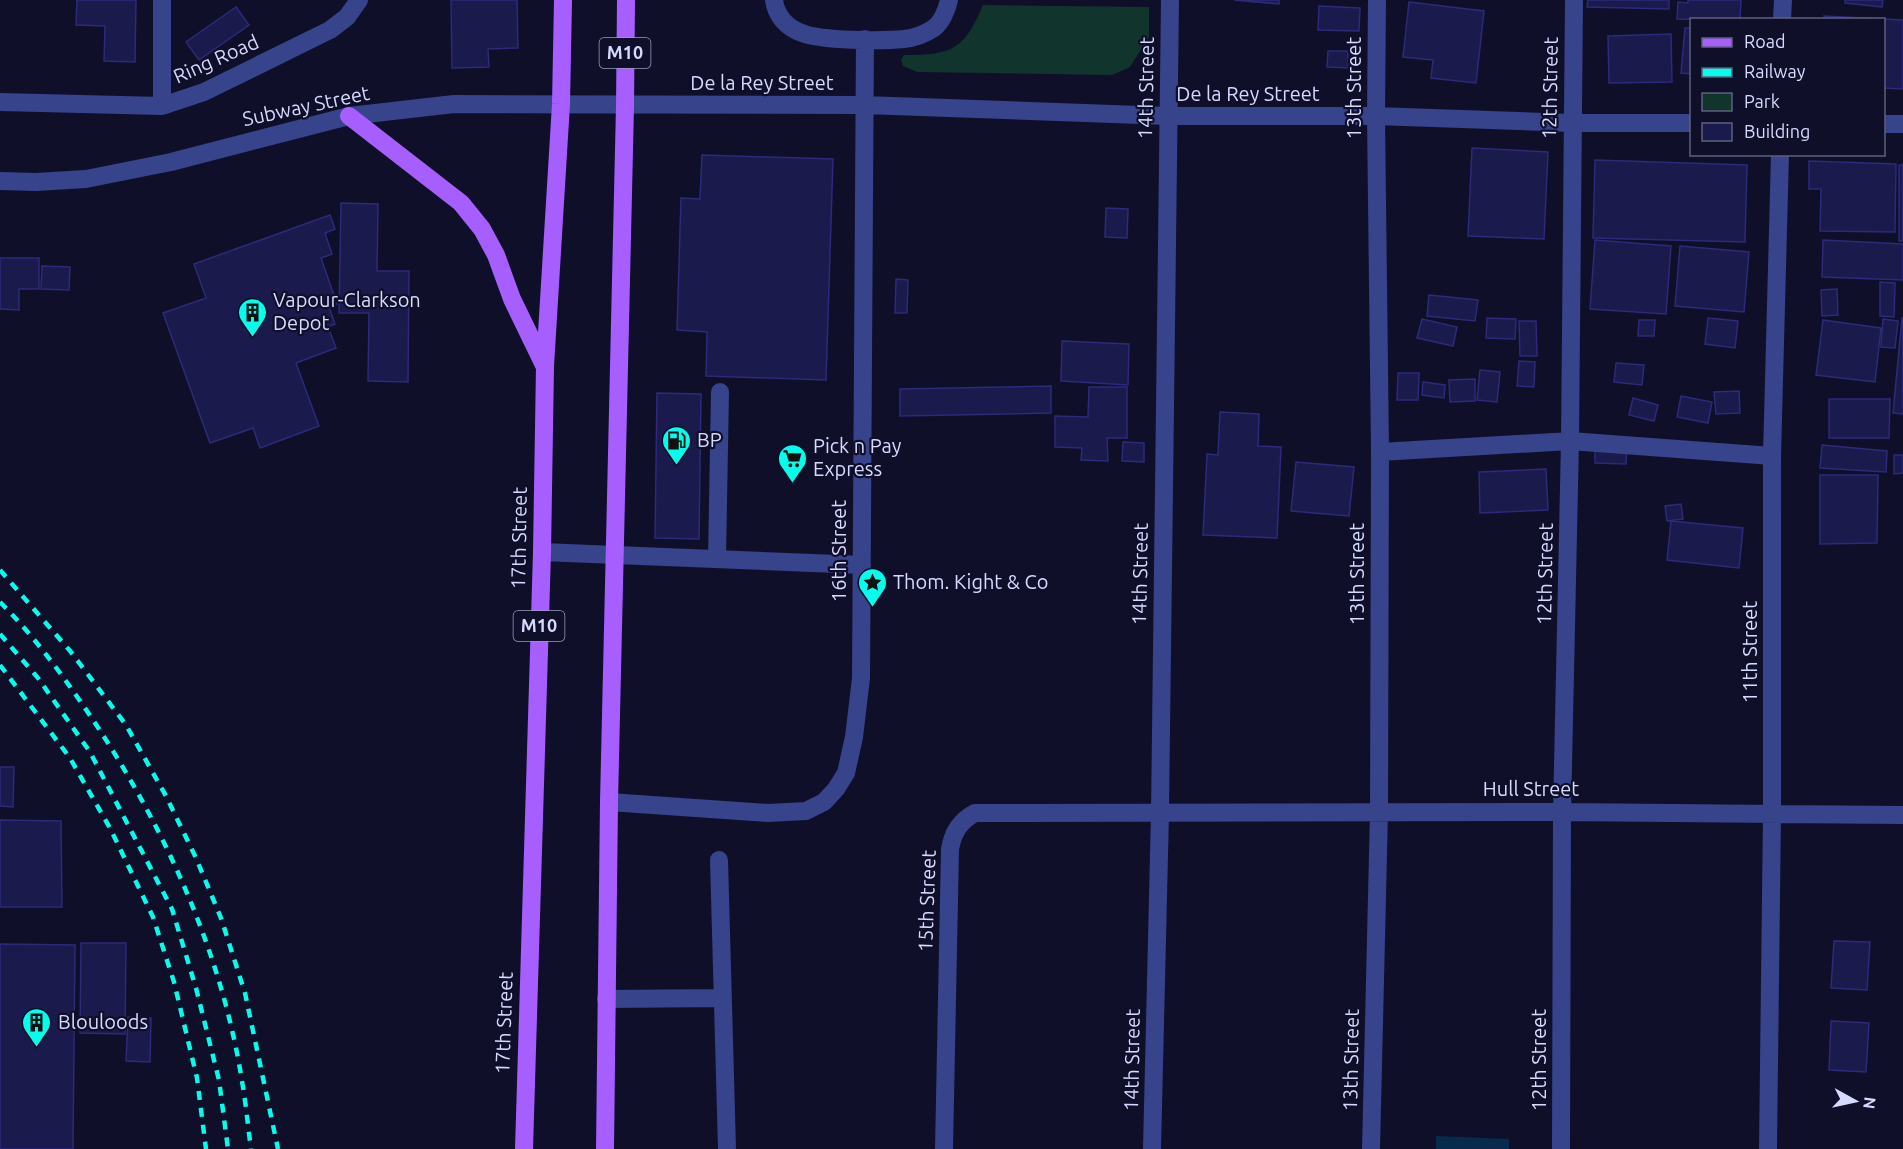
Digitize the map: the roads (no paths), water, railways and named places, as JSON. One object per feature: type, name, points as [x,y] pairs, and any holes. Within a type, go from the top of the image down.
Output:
[{"type":"main road","name":"17th Street","points":[[524,1149],[542,552],[545,366],[561,104],[563,0]]},
{"type":"main road","name":"M10","points":[[605,1149],[609,802],[626,0]]},
{"type":"main road","points":[[349,116],[461,203],[482,229],[496,255],[512,299],[545,366]]},
{"type":"street","points":[[162,0],[162,106]]},
{"type":"street","name":"Ring Road","points":[[0,102],[162,106],[204,92],[330,30],[347,17],[359,0]]},
{"type":"street","points":[[774,0],[775,9],[782,20],[801,33],[813,37],[865,39],[905,39],[920,35],[936,26],[949,0]]},
{"type":"street","name":"14th Street","points":[[1152,1149],[1160,813],[1170,0]]},
{"type":"street","name":"13th Street","points":[[1371,1149],[1379,812],[1380,452],[1377,0]]},
{"type":"street","name":"12th Street","points":[[1562,1149],[1562,812],[1570,441],[1574,0]]},
{"type":"street","points":[[1782,18],[1783,0]]},
{"type":"street","name":"16th Street","points":[[609,802],[768,813],[806,811],[824,802],[846,773],[854,737],[861,678],[865,39]]},
{"type":"street","name":"Subway Street","points":[[0,181],[36,183],[86,179],[171,162],[349,116],[454,104],[625,106]]},
{"type":"street","name":"De la Rey Street","points":[[625,106],[865,105],[1168,116],[1376,116],[1572,123],[1690,123]]},
{"type":"street","points":[[1885,124],[1903,124]]},
{"type":"street","name":"11th Street","points":[[1768,1149],[1772,812],[1772,456],[1780,156]]},
{"type":"street","points":[[717,560],[720,392]]},
{"type":"street","points":[[1380,452],[1570,441],[1772,456]]},
{"type":"street","points":[[542,552],[862,565]]},
{"type":"street","name":"15th Street","points":[[944,1149],[950,849],[957,828],[965,818],[982,812],[1160,813]]},
{"type":"street","name":"Hull Street","points":[[1160,813],[1772,812],[1903,815]]},
{"type":"street","points":[[718,860],[727,1149]]},
{"type":"street","points":[[606,999],[722,998]]},
{"type":"water","points":[[1436,1136],[1509,1139],[1509,1149],[1436,1149]]},
{"type":"railway","points":[[0,570],[71,652],[126,725],[166,796],[196,858],[221,918],[245,993],[278,1149]]},
{"type":"railway","points":[[0,602],[62,676],[121,764],[145,806],[188,894],[221,987],[233,1034],[251,1149]]},
{"type":"railway","points":[[0,634],[38,678],[90,752],[172,909],[196,988],[219,1080],[228,1149]]},
{"type":"railway","points":[[0,665],[70,758],[110,828],[153,917],[174,982],[197,1078],[206,1149]]},
{"type":"place","name":"Vapour-Clarkson Depot","points":[[252,338]]},
{"type":"place","name":"BP","points":[[676,466]]},
{"type":"place","name":"Pick n Pay Express","points":[[792,484]]},
{"type":"place","name":"Thom. Kight & Co","points":[[872,608]]},
{"type":"place","name":"Blouloods","points":[[37,1048]]}]
